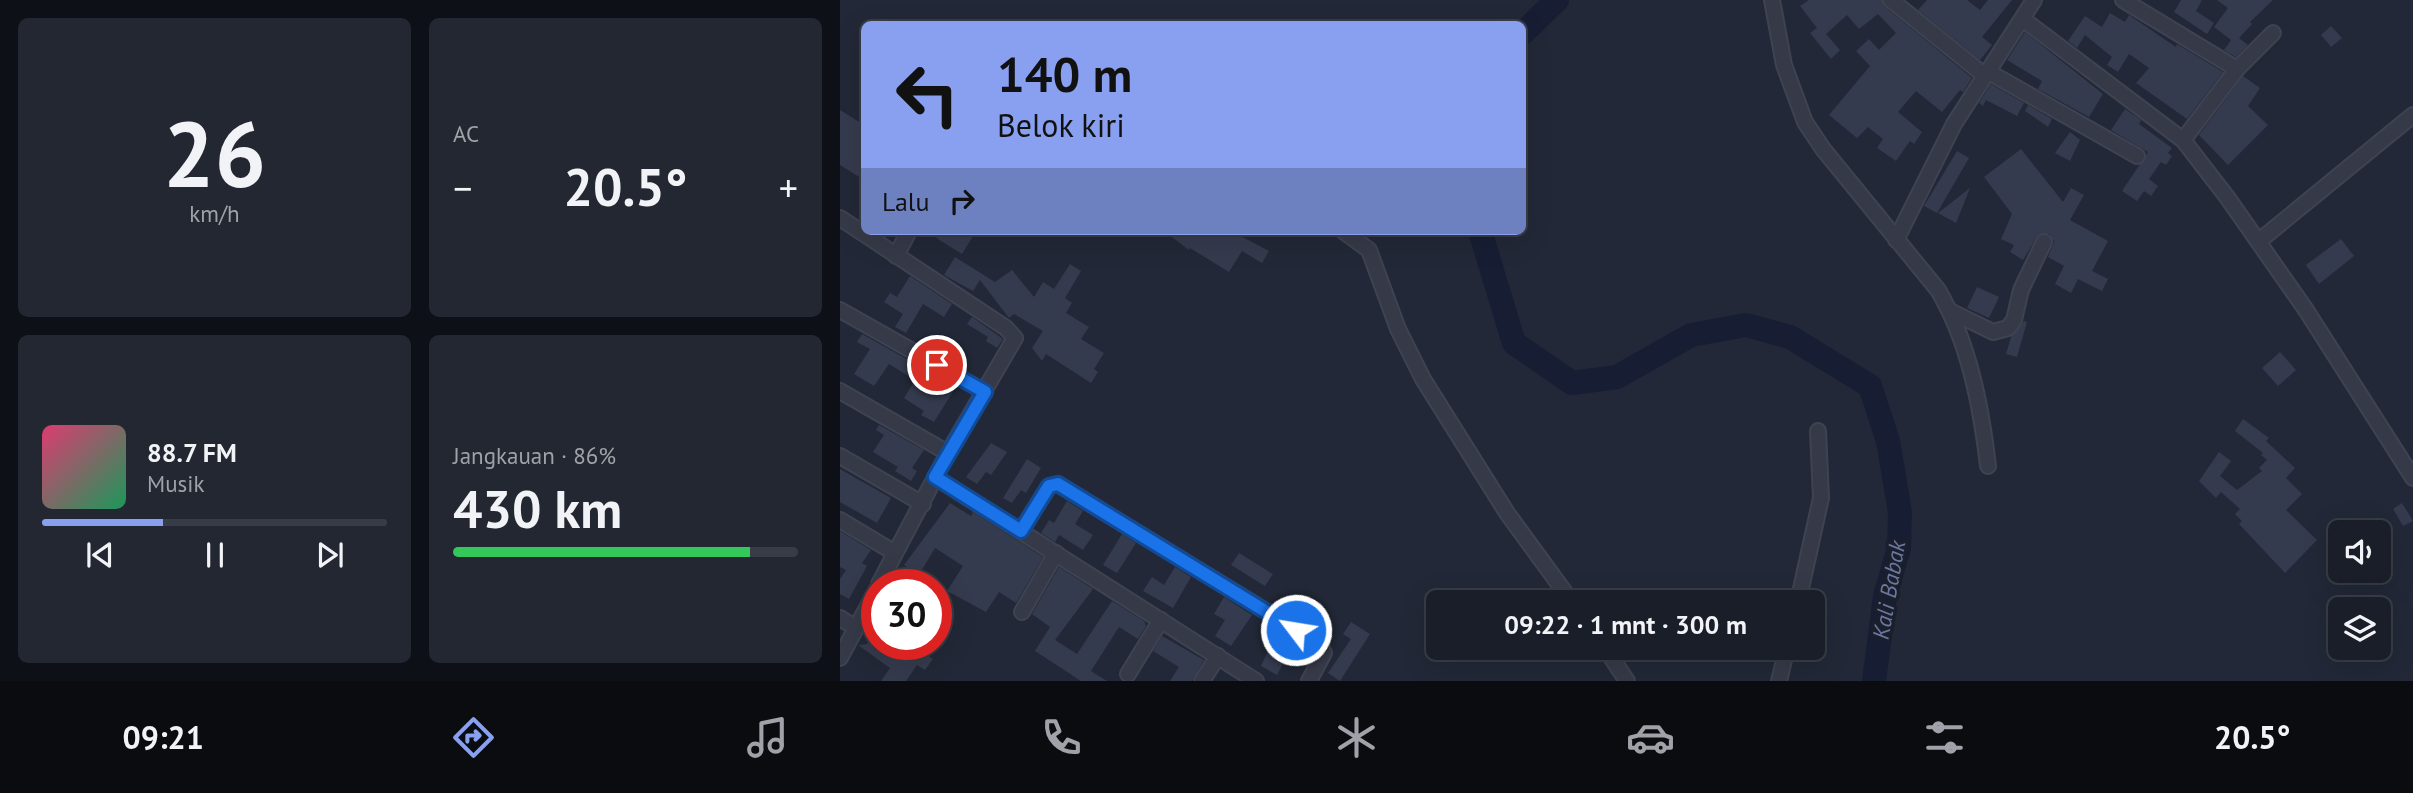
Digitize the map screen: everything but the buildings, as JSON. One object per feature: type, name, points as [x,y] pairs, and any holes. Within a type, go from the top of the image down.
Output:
[{"type":"street","points":[[1772,0],[1784,65],[1805,121],[1938,290],[1952,312],[1982,415],[1988,466]]},
{"type":"street","points":[[1891,0],[1985,73],[2137,156]]},
{"type":"street","points":[[1896,240],[1937,156],[1985,73],[2024,20],[2034,0]]},
{"type":"street","points":[[2123,0],[2237,69]]},
{"type":"street","points":[[2024,20],[2183,140],[2259,241],[2413,478]]},
{"type":"street","points":[[2183,140],[2237,69],[2273,33]]},
{"type":"street","points":[[2259,241],[2413,115]]},
{"type":"street","points":[[840,218],[861,232]]},
{"type":"street","points":[[865,235],[1006,328],[1015,338],[948,453],[887,569]]},
{"type":"street","points":[[896,256],[907,235]]},
{"type":"street","points":[[1348,235],[1369,250],[1398,329],[1423,379],[1507,513],[1563,590]]},
{"type":"street","points":[[1952,312],[1993,332],[2008,328],[2014,320],[2021,290],[2044,242]]},
{"type":"street","points":[[840,310],[985,392]]},
{"type":"street","points":[[840,391],[948,453]]},
{"type":"street","points":[[1801,590],[1821,498],[1818,431]]},
{"type":"street","points":[[840,456],[923,504]]},
{"type":"street","points":[[935,477],[1256,681]]},
{"type":"street","points":[[1021,531],[1049,486],[1058,484],[1320,644],[1324,653],[1309,681]]},
{"type":"street","points":[[840,520],[895,553]]},
{"type":"street","points":[[1022,612],[1056,553]]},
{"type":"street","points":[[840,618],[859,622]]},
{"type":"street","points":[[840,657],[861,618]]},
{"type":"street","points":[[1128,674],[1161,620]]},
{"type":"street","points":[[1202,681],[1217,656]]},
{"type":"street","points":[[1613,660],[1628,681]]},
{"type":"street","points":[[1779,681],[1784,660]]},
{"type":"waterway","name":"Kali Babak","points":[[1526,30],[1557,0]]},
{"type":"waterway","name":"Kali Babak","points":[[1481,235],[1514,343],[1572,383],[1617,377],[1691,335],[1746,325],[1790,337],[1870,386],[1888,441],[1900,512],[1899,548],[1885,596],[1874,681]]},
{"type":"route","points":[[937,365],[985,392],[935,477],[1021,531],[1049,486],[1058,484],[1296,630]]}]
